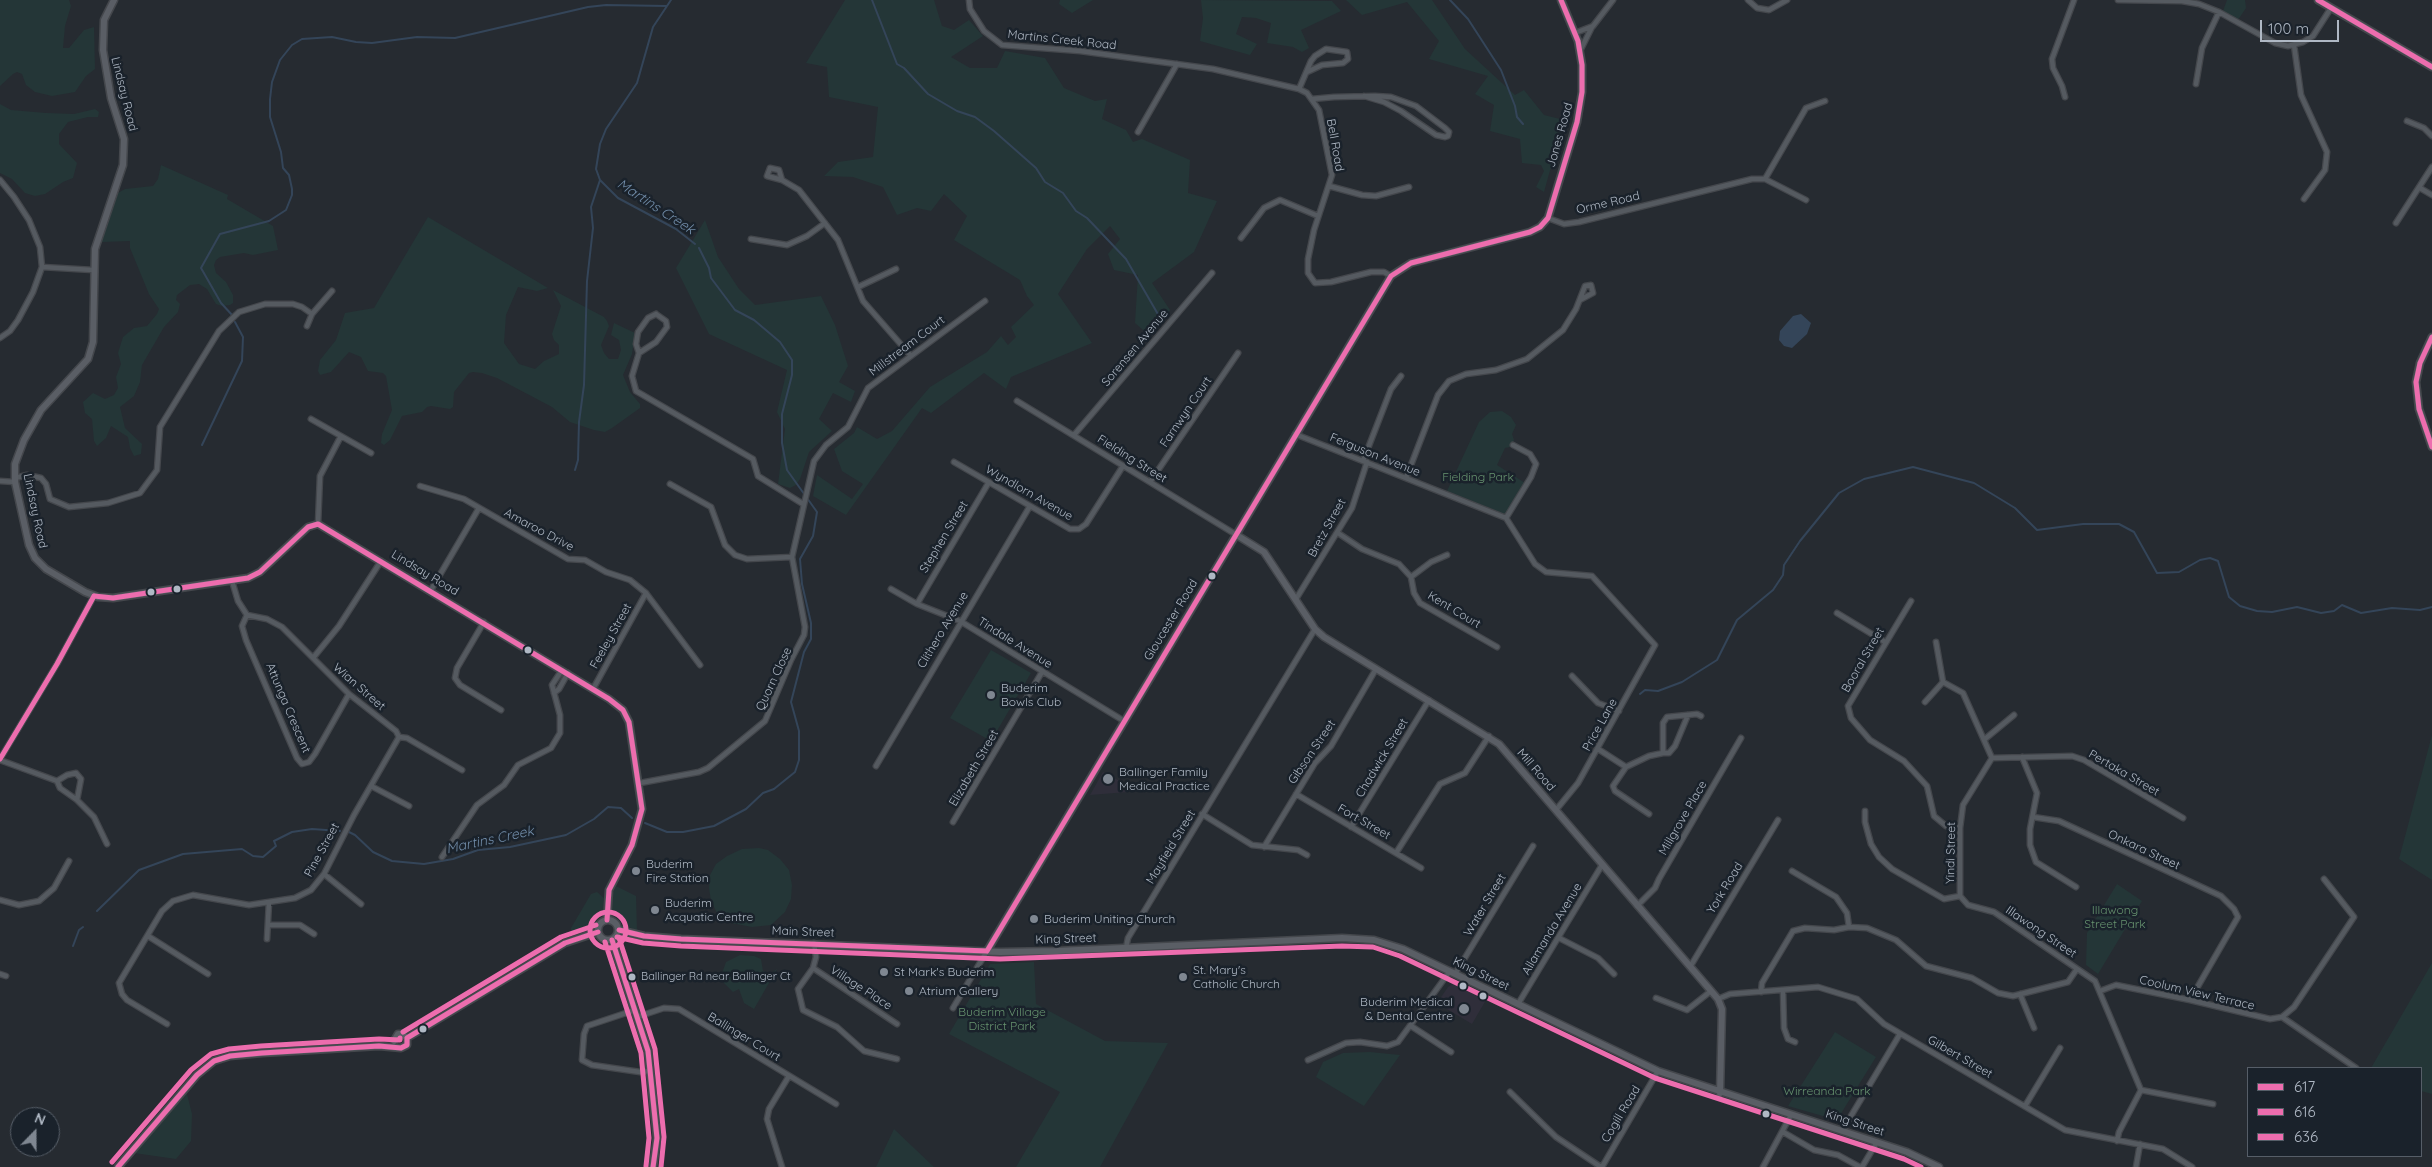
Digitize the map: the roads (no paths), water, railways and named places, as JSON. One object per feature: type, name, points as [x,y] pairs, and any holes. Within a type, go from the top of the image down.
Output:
[{"type":"main road","name":"Lindsay Road","points":[[114,0],[104,20],[103,50],[105,70],[124,139],[125,153],[121,177],[96,243],[93,270],[93,342],[88,359],[53,395],[37,416],[18,453],[15,480],[29,545],[35,558],[46,568],[94,596],[113,598],[232,581],[257,574],[308,527],[318,524],[593,688],[617,704],[628,718],[640,783],[642,817],[632,845],[609,890],[607,920]]},
{"type":"main road","name":"Jones Road","points":[[1548,218],[1580,109],[1582,76],[1580,52],[1575,33],[1561,0]]},
{"type":"main road","points":[[2318,0],[2432,68]]},
{"type":"main road","points":[[1391,276],[1411,263],[1530,232],[1540,227],[1548,218]]},
{"type":"main road","name":"Gloucester Road","points":[[987,951],[1391,276]]},
{"type":"main road","points":[[2432,337],[2420,363],[2416,382],[2419,410],[2432,447]]},
{"type":"main road","name":"Mill Road","points":[[1235,534],[1264,552],[1315,629],[1324,637],[1489,736],[1499,744],[1718,1000]]},
{"type":"main road","points":[[607,920],[615,922],[619,930],[616,937],[612,940],[602,938],[598,932],[599,924],[607,920]]},
{"type":"main road","name":"Main Street","points":[[619,930],[651,937],[987,951]]},
{"type":"main road","points":[[118,1167],[197,1075],[214,1061],[245,1054],[395,1044],[405,1047],[407,1038],[565,943],[598,932]]},
{"type":"main road","name":"King Street","points":[[987,951],[1058,952],[1362,939],[1404,949],[1658,1071],[1720,1093],[1907,1152],[1939,1167]]},
{"type":"main road","points":[[612,940],[648,1051],[656,1138],[653,1167]]},
{"type":"main road","points":[[1718,1000],[1722,1009],[1720,1093]]},
{"type":"main road","points":[[395,1044],[396,1035],[400,1034],[407,1038]]},
{"type":"street","name":"Martins Creek Road","points":[[969,0],[970,9],[984,31],[1002,45],[1080,51],[1177,64]]},
{"type":"street","points":[[1580,52],[1593,26],[1614,0]]},
{"type":"street","points":[[1748,0],[1757,8],[1768,10],[1786,0]]},
{"type":"street","points":[[2065,97],[2053,68],[2052,59],[2074,0]]},
{"type":"street","points":[[2118,0],[2182,1],[2219,12],[2275,43],[2294,45],[2313,36],[2331,8]]},
{"type":"street","points":[[2196,84],[2202,48],[2219,12]]},
{"type":"street","points":[[1575,33],[1593,26]]},
{"type":"street","points":[[2294,45],[2301,95],[2327,152],[2325,170],[2304,199]]},
{"type":"street","points":[[1299,89],[1307,72],[1315,56],[1326,49],[1346,52],[1348,59],[1343,63],[1322,64],[1307,72]]},
{"type":"street","points":[[1138,132],[1177,64]]},
{"type":"street","name":"Bell Road","points":[[1177,64],[1213,69],[1299,89],[1312,99],[1319,110],[1332,175],[1318,216],[1308,259],[1308,273],[1315,282],[1331,282],[1371,272],[1384,272],[1391,276]]},
{"type":"street","points":[[1312,99],[1364,96],[1391,97],[1406,102],[1445,128],[1449,132],[1448,136],[1436,135],[1401,111],[1384,102],[1364,96]]},
{"type":"street","points":[[1806,200],[1765,179],[1806,108],[1825,100]]},
{"type":"street","points":[[2407,121],[2424,128],[2432,136]]},
{"type":"street","points":[[2396,223],[2432,167]]},
{"type":"street","name":"Orme Road","points":[[1548,218],[1564,224],[1579,222],[1752,179],[1765,179]]},
{"type":"street","points":[[0,180],[29,220],[40,247],[42,267],[33,292],[18,320],[10,331],[0,338]]},
{"type":"street","points":[[782,180],[799,190],[838,240],[863,301],[911,356]]},
{"type":"street","points":[[1329,186],[1362,195],[1376,196],[1410,187]]},
{"type":"street","points":[[2420,188],[2432,195]]},
{"type":"street","points":[[1242,238],[1264,208],[1280,200],[1318,216]]},
{"type":"street","points":[[751,239],[787,245],[807,236],[825,223]]},
{"type":"street","points":[[42,267],[93,270]]},
{"type":"street","points":[[858,287],[896,269]]},
{"type":"street","name":"Sorensen Avenue","points":[[1074,435],[1212,273]]},
{"type":"street","points":[[306,326],[312,314],[332,291]]},
{"type":"street","points":[[1406,478],[1438,396],[1449,381],[1466,374],[1496,370],[1526,359],[1563,330],[1580,300]]},
{"type":"street","name":"Millstream Court","points":[[814,461],[826,445],[848,428],[868,388],[985,301]]},
{"type":"street","points":[[0,481],[15,480],[27,475],[40,478],[46,484],[50,499],[69,507],[108,503],[140,493],[156,470],[160,427],[219,331],[239,312],[265,304],[293,304],[312,314]]},
{"type":"street","points":[[639,353],[636,344],[642,326],[650,316],[656,314],[662,317],[667,324],[665,332],[656,342],[639,353],[632,369],[632,382],[636,391],[753,459],[758,476],[803,502]]},
{"type":"street","name":"Farnwyn Court","points":[[1150,482],[1238,353]]},
{"type":"street","name":"Bretz Street","points":[[1296,599],[1352,508],[1365,461],[1391,389],[1401,376]]},
{"type":"street","name":"Fielding Street","points":[[1017,401],[1235,534]]},
{"type":"street","points":[[311,419],[371,453]]},
{"type":"street","name":"Ferguson Avenue","points":[[1295,434],[1506,518]]},
{"type":"street","points":[[318,524],[320,476],[341,436]]},
{"type":"street","points":[[1506,518],[1531,477],[1536,464],[1530,454],[1513,445]]},
{"type":"street","name":"Quorn Close","points":[[640,783],[699,772],[708,768],[765,721],[806,627],[792,557],[803,502],[814,461]]},
{"type":"street","name":"Wyndlorn Avenue","points":[[954,462],[1070,529],[1079,529],[1086,524],[1123,466]]},
{"type":"street","name":"Stephen Street","points":[[916,604],[990,482]]},
{"type":"street","points":[[670,484],[711,507],[725,545],[735,555],[747,559],[792,557]]},
{"type":"street","name":"Amaroo Drive","points":[[420,486],[464,499],[568,559],[585,560],[606,572],[630,580],[646,593],[700,665]]},
{"type":"street","name":"Clithero Avenue","points":[[876,766],[960,621],[1030,506]]},
{"type":"street","points":[[431,590],[479,508]]},
{"type":"street","name":"Price Lane","points":[[1506,518],[1535,564],[1546,572],[1592,576],[1655,645],[1578,783],[1556,810]]},
{"type":"street","points":[[1338,533],[1362,549],[1399,564],[1411,576],[1431,562],[1447,555]]},
{"type":"street","points":[[313,658],[339,626],[381,560]]},
{"type":"street","name":"Kent Court","points":[[1411,576],[1414,593],[1420,602],[1497,647]]},
{"type":"street","points":[[232,581],[238,601],[247,615]]},
{"type":"street","name":"Tindale Avenue","points":[[891,589],[916,604],[960,621],[1124,721]]},
{"type":"street","name":"Feeley Street","points":[[593,688],[646,593]]},
{"type":"street","points":[[94,596],[57,664],[0,760],[56,781],[69,796],[77,800],[94,817],[107,844]]},
{"type":"street","name":"Booral Street","points":[[1911,601],[1848,706],[1851,718],[1870,740],[1904,761],[1927,786],[1934,816],[1946,826],[1960,828]]},
{"type":"street","points":[[1836,613],[1885,642]]},
{"type":"street","name":"Wian Street","points":[[247,615],[267,619],[282,628],[349,694],[396,731],[399,737],[407,738],[462,770]]},
{"type":"street","name":"Attunga Crescent","points":[[247,615],[242,626],[246,640],[297,758],[302,764],[309,762],[315,754],[349,694]]},
{"type":"street","points":[[484,622],[457,668],[454,678],[460,685],[501,710]]},
{"type":"street","name":"Mayfield Street","points":[[1126,948],[1128,938],[1315,629]]},
{"type":"street","points":[[1936,642],[1943,682]]},
{"type":"street","name":"Gibson Street","points":[[1264,847],[1315,763],[1331,746],[1376,669]]},
{"type":"street","points":[[442,857],[477,805],[504,785],[518,766],[551,748],[560,733],[560,715],[552,685],[565,672]]},
{"type":"street","name":"Elizabeth Street","points":[[953,822],[1042,672]]},
{"type":"street","points":[[1572,676],[1598,703],[1619,711]]},
{"type":"street","points":[[1925,702],[1943,682]]},
{"type":"street","points":[[1943,682],[1963,693],[1992,758]]},
{"type":"street","name":"Chadwick Street","points":[[1352,827],[1429,700]]},
{"type":"street","points":[[1663,753],[1663,722],[1667,717],[1697,714],[1701,716]]},
{"type":"street","points":[[1649,814],[1615,791],[1613,786],[1626,768],[1649,756],[1669,753],[1675,746],[1688,715]]},
{"type":"street","points":[[1985,739],[2014,715]]},
{"type":"street","points":[[1396,853],[1440,784],[1465,773],[1489,736]]},
{"type":"street","name":"Pine Street","points":[[167,1024],[127,1000],[122,994],[119,983],[162,911],[173,901],[193,896],[249,905],[295,898],[311,890],[324,874],[399,737]]},
{"type":"street","name":"Millgrove Place","points":[[1637,906],[1655,888],[1741,738]]},
{"type":"street","points":[[1598,749],[1626,768]]},
{"type":"street","name":"Pertaka Street","points":[[1992,758],[2072,756],[2084,760],[2183,818]]},
{"type":"street","points":[[2022,757],[2037,793],[2030,846],[2036,862],[2076,887]]},
{"type":"street","name":"Yindi Street","points":[[1960,896],[1960,828],[1963,806],[1992,758]]},
{"type":"street","points":[[56,781],[67,775],[76,774],[81,779],[77,800]]},
{"type":"street","points":[[371,786],[409,806]]},
{"type":"street","name":"Fort Street","points":[[1296,794],[1421,868]]},
{"type":"street","name":"Illawong Street","points":[[1865,811],[1864,822],[1871,844],[1878,857],[1892,869],[1944,899],[1960,896],[1968,905],[1994,912],[2095,981],[2100,991]]},
{"type":"street","points":[[1202,814],[1252,845],[1298,850],[1307,855]]},
{"type":"street","name":"Onkara Street","points":[[2033,817],[2059,821],[2220,896],[2234,909],[2238,917],[2190,1000]]},
{"type":"street","name":"York Road","points":[[1690,967],[1778,820]]},
{"type":"street","name":"Water Street","points":[[1308,1060],[1346,1044],[1360,1042],[1387,1046],[1402,1038],[1452,973],[1533,846]]},
{"type":"street","points":[[0,900],[19,905],[39,901],[54,888],[69,861]]},
{"type":"street","name":"Allamanda Avenue","points":[[1518,1004],[1602,865]]},
{"type":"street","points":[[1792,871],[1836,897],[1847,913],[1849,927]]},
{"type":"street","points":[[324,874],[361,904]]},
{"type":"street","points":[[2324,879],[2354,917],[2294,1008],[2282,1017],[2355,1067]]},
{"type":"street","points":[[267,939],[269,902]]},
{"type":"street","points":[[268,925],[300,925],[314,934]]},
{"type":"street","points":[[1762,992],[1762,983],[1793,931],[1805,928],[1834,930],[1849,927],[1867,928],[1896,940],[1926,966],[1972,978],[1998,993],[2012,996],[2068,982],[2077,969]]},
{"type":"street","points":[[148,936],[208,974]]},
{"type":"street","points":[[1559,938],[1598,958],[1614,974]]},
{"type":"street","points":[[814,943],[816,957],[813,968],[798,990],[802,1010],[837,1028],[864,1051],[897,1060]]},
{"type":"street","points":[[953,1008],[987,951]]},
{"type":"street","name":"Village Place","points":[[813,968],[898,1024]]},
{"type":"street","points":[[0,974],[6,976]]},
{"type":"street","name":"Coolum View Terrace","points":[[2100,991],[2116,985],[2190,1000],[2270,1020],[2282,1017]]},
{"type":"street","name":"Gilbert Street","points":[[1718,1000],[1730,994],[1818,987],[1857,1000],[1884,1024],[2065,1130],[2163,1149],[2192,1167]]},
{"type":"street","points":[[1784,991],[1784,1028],[1788,1039],[1795,1042]]},
{"type":"street","points":[[2100,991],[2109,1018],[2141,1090]]},
{"type":"street","points":[[1656,998],[1687,1010],[1711,992]]},
{"type":"street","points":[[2020,994],[2034,1028]]},
{"type":"street","name":"Ballinger Court","points":[[650,1071],[640,1072],[592,1065],[582,1060],[584,1034],[588,1026],[664,1008],[679,1009],[836,1104]]},
{"type":"street","points":[[1411,1026],[1451,1052]]},
{"type":"street","points":[[1842,1131],[1900,1034]]},
{"type":"street","points":[[2024,1106],[2060,1048]]},
{"type":"street","name":"Cogill Road","points":[[1601,1167],[1658,1071]]},
{"type":"street","points":[[782,1167],[767,1119],[769,1109],[789,1076]]},
{"type":"street","points":[[2141,1090],[2214,1104]]},
{"type":"street","points":[[2117,1141],[2119,1132],[2141,1090]]},
{"type":"street","points":[[1510,1092],[1556,1137],[1601,1167]]},
{"type":"street","points":[[1763,1167],[1792,1115]]},
{"type":"street","points":[[1783,1132],[1814,1150],[1838,1155],[1861,1167],[1877,1142]]},
{"type":"street","points":[[2136,1167],[2140,1144]]},
{"type":"water","points":[[1801,314],[1811,323],[1807,334],[1792,348],[1784,346],[1779,340],[1780,331],[1793,316]]},
{"type":"waterway","name":"Martins Creek","points":[[671,0],[653,27],[637,83],[606,129],[600,144],[596,169],[600,180],[618,198],[676,229],[695,244]]},
{"type":"waterway","points":[[872,0],[897,64],[904,68],[928,94],[957,111],[975,117],[994,131],[1036,168],[1045,182],[1063,193],[1076,211],[1087,218],[1126,259],[1159,316]]},
{"type":"waterway","points":[[1450,0],[1468,19],[1501,70],[1515,106],[1517,117],[1523,124]]},
{"type":"waterway","points":[[233,316],[221,303],[201,268],[220,234],[269,221],[286,210],[292,195],[292,189],[289,175],[283,168],[281,152],[270,117],[270,99],[272,82],[280,60],[292,45],[302,39],[332,37],[372,43],[417,37],[455,38],[588,7],[606,5],[667,6]]},
{"type":"waterway","points":[[575,470],[578,460],[579,422],[584,385],[587,281],[593,228],[591,207],[600,180]]},
{"type":"waterway","name":"Martins Creek","points":[[645,823],[667,832],[683,832],[714,826],[746,809],[763,793],[774,789],[795,772],[799,760],[799,731],[791,702],[804,652],[811,639],[811,623],[802,584],[800,559],[813,536],[817,512],[787,470],[782,443],[782,414],[792,375],[792,360],[780,342],[754,320],[735,310],[711,278],[709,268],[699,248]]},
{"type":"waterway","points":[[202,445],[242,361],[243,337],[235,322]]},
{"type":"waterway","points":[[1640,694],[1645,690],[1658,691],[1682,682],[1717,660],[1737,620],[1773,590],[1783,575],[1784,565],[1800,541],[1839,493],[1864,479],[1913,467],[1974,483],[2015,508],[2037,530],[2083,524],[2119,524],[2134,532],[2157,573],[2179,572],[2200,560],[2210,558],[2218,561],[2229,597],[2240,606],[2257,611],[2272,612],[2297,607],[2321,613],[2334,611],[2342,605],[2361,613],[2392,608],[2420,610],[2432,607]]},
{"type":"waterway","name":"Martins Creek","points":[[349,832],[355,835],[373,852],[392,861],[424,864],[453,859],[478,850],[510,847],[566,835],[594,819],[608,807],[621,808],[632,818]]},
{"type":"waterway","name":"Martins Creek","points":[[97,911],[139,870],[183,854],[242,849],[253,856],[263,857],[276,846],[274,841],[292,832],[312,829],[340,831]]},
{"type":"waterway","name":"Martins Creek","points":[[73,946],[79,930],[83,927]]},
{"type":"place","name":"Buderim Bowls Club","points":[[991,695]]},
{"type":"place","name":"Ballinger Family Medical Practice","points":[[1108,779]]},
{"type":"place","name":"Buderim Fire Station","points":[[636,871]]},
{"type":"place","name":"Buderim Acquatic Centre","points":[[655,910]]},
{"type":"place","name":"Buderim Uniting Church","points":[[1034,919]]},
{"type":"place","name":"St Mark's Buderim","points":[[884,972]]},
{"type":"place","name":"Ballinger Rd near Ballinger Ct","points":[[632,977]]},
{"type":"place","name":"St. Mary's Catholic Church","points":[[1183,977]]},
{"type":"place","name":"Atrium Gallery","points":[[909,991]]},
{"type":"place","name":"Buderim Medical & Dental Centre","points":[[1464,1009]]},
{"type":"park label","name":"Fielding Park","points":[[1478,477]]},
{"type":"park label","name":"Illawong Street Park","points":[[2115,917]]},
{"type":"park label","name":"Buderim Village District Park","points":[[1002,1019]]},
{"type":"park label","name":"Wirreanda Park","points":[[1827,1091]]}]
